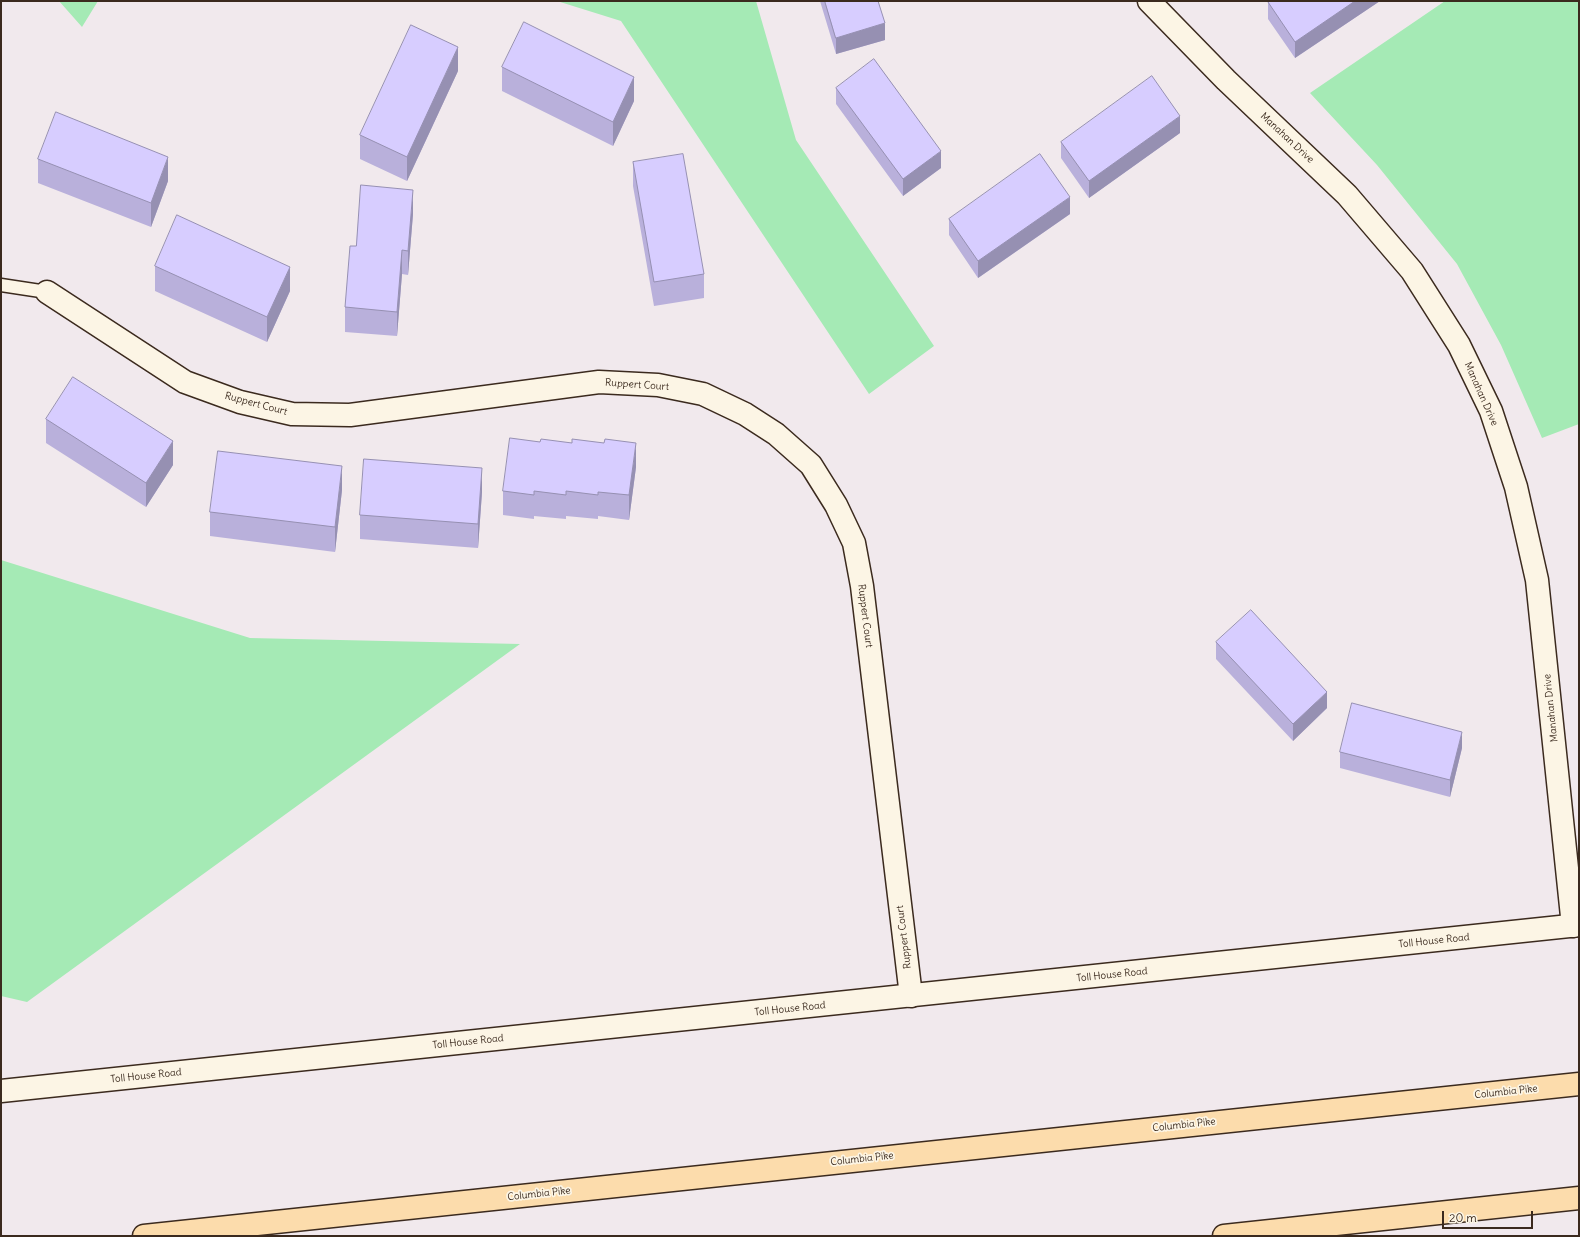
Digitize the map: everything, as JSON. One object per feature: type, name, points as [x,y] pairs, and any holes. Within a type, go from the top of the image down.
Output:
[{"type":"highway","name":"Columbia Pike","points":[[144,1236],[1579,1084]]},
{"type":"highway","points":[[1224,1236],[1579,1198]]},
{"type":"street","name":"Manahan Drive","points":[[1149,1],[1226,80],[1347,194],[1412,271],[1459,346],[1491,411],[1516,487],[1537,580],[1576,926]]},
{"type":"street","name":"Ruppert Court","points":[[47,292],[185,382],[240,402],[292,414],[350,415],[599,382],[658,385],[703,394],[745,414],[776,434],[811,465],[836,505],[854,543],[862,586],[911,996]]},
{"type":"street","name":"Toll House Road","points":[[1,1091],[1576,926]]},
{"type":"lane","points":[[1,285],[47,292]]},
{"type":"green space","points":[[59,1],[98,1],[82,27]]},
{"type":"green space","points":[[557,1],[756,1],[796,140],[934,346],[869,394],[621,21]]},
{"type":"green space","points":[[1445,1],[1579,1],[1579,424],[1542,438],[1501,345],[1457,264],[1377,165],[1310,93]]},
{"type":"green space","points":[[1,560],[250,638],[520,644],[27,1002],[1,996]]},
{"type":"building","points":[[825,1],[878,1],[885,23],[836,38]]},
{"type":"building","points":[[1355,1],[1295,42],[1268,2]]},
{"type":"building","points":[[524,22],[634,77],[613,122],[502,67]]},
{"type":"building","points":[[411,25],[458,47],[407,157],[360,135]]},
{"type":"building","points":[[874,59],[941,151],[903,179],[836,88]]},
{"type":"building","points":[[1152,76],[1180,116],[1089,181],[1061,142]]},
{"type":"building","points":[[56,112],[168,157],[151,203],[38,159]]},
{"type":"building","points":[[683,154],[704,274],[654,282],[633,162]]},
{"type":"building","points":[[1040,154],[1070,197],[978,261],[949,219]]},
{"type":"building","points":[[361,185],[413,190],[408,251],[402,250],[397,312],[345,307],[350,246],[356,246]]},
{"type":"building","points":[[177,215],[290,267],[267,317],[155,266]]},
{"type":"building","points":[[73,377],[173,441],[146,483],[46,419]]},
{"type":"building","points":[[510,438],[540,442],[541,439],[572,443],[572,439],[604,443],[605,439],[636,443],[629,495],[598,492],[598,495],[566,491],[566,495],[534,491],[534,495],[503,491]]},
{"type":"building","points":[[218,451],[342,466],[335,527],[210,512]]},
{"type":"building","points":[[364,459],[482,468],[478,524],[360,515]]},
{"type":"building","points":[[1251,610],[1327,692],[1293,724],[1216,642]]},
{"type":"building","points":[[1352,703],[1462,732],[1450,780],[1340,752]]}]
